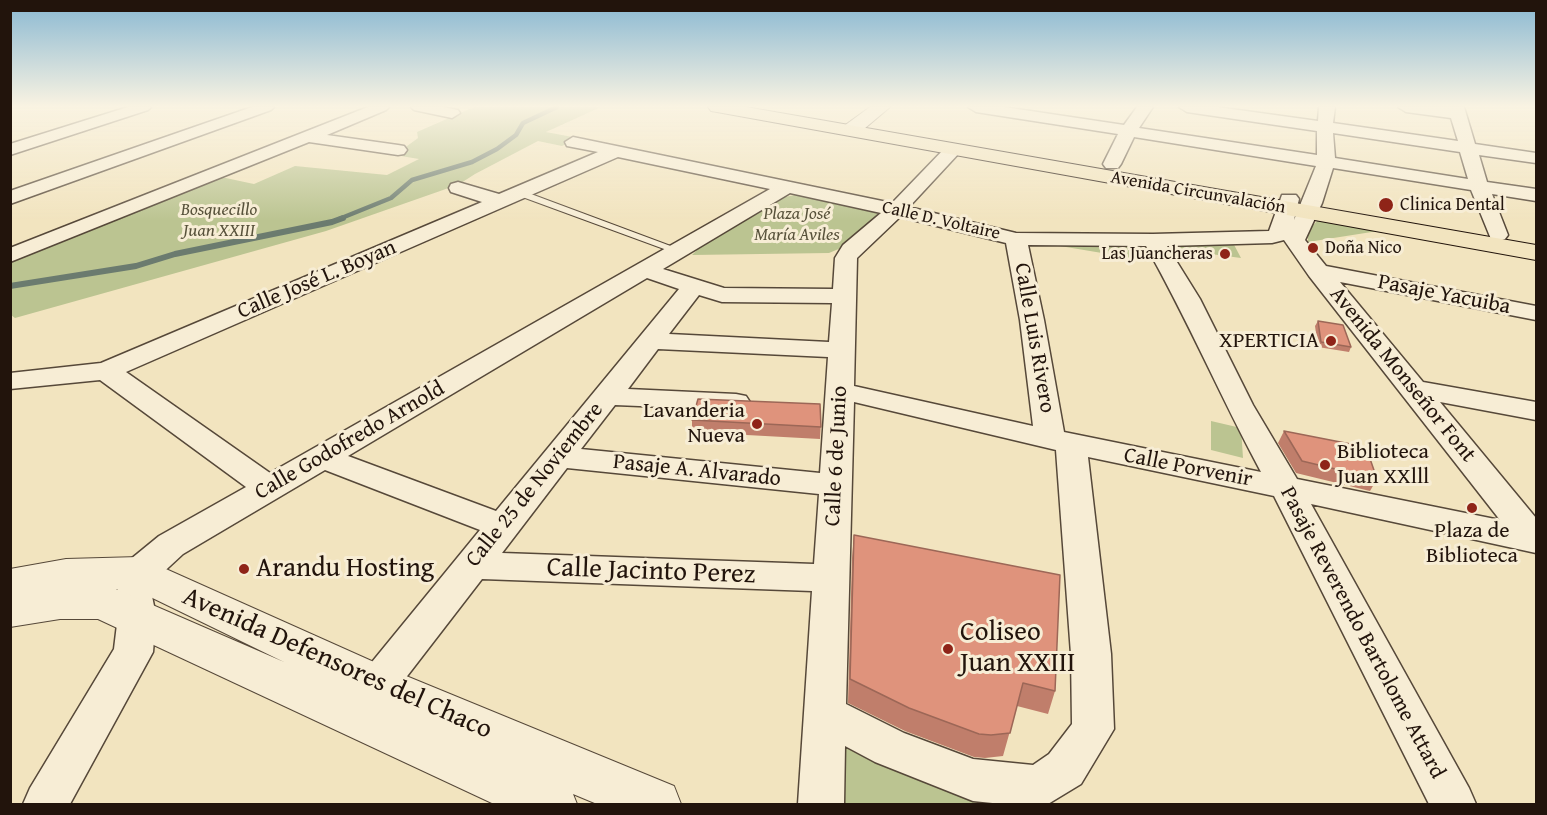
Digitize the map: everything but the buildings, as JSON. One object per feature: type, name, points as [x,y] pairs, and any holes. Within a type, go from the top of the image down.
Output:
[{"type":"highway","name":"Avenida Circunvalación","points":[[929,145],[952,151],[1536,242]]},
{"type":"highway","name":"Avenida Circunvalación","points":[[984,145],[1112,164],[1298,205],[1536,253]]},
{"type":"street","points":[[10,150],[25,145]]},
{"type":"street","points":[[10,198],[159,145]]},
{"type":"street","points":[[10,256],[285,145]]},
{"type":"street","points":[[366,145],[398,150]]},
{"type":"street","name":"Calle D. Voltaire","points":[[587,145],[896,210],[1016,239],[1153,240],[1272,237],[1280,234],[1298,205]]},
{"type":"street","points":[[1112,164],[1121,145]]},
{"type":"street","points":[[1218,145],[1536,195]]},
{"type":"street","points":[[1298,205],[1326,162],[1326,145]]},
{"type":"street","points":[[1449,145],[1536,158]]},
{"type":"street","points":[[1467,145],[1479,186],[1498,235]]},
{"type":"street","name":"Calle José L. Boyan","points":[[10,381],[106,370],[616,151]]},
{"type":"street","name":"Calle 6 de Junio","points":[[821,804],[836,485],[832,401],[842,350],[846,258],[851,250],[896,210],[952,151]]},
{"type":"street","points":[[458,188],[511,197]]},
{"type":"street","name":"Calle Godofredo Arnold","points":[[138,595],[171,545],[786,188]]},
{"type":"street","name":"Avenida Monseñor Font","points":[[1298,205],[1294,241],[1536,540]]},
{"type":"street","name":"Calle Luis Rivero","points":[[825,714],[890,748],[973,780],[1038,787],[1065,769],[1093,729],[1091,654],[1061,441],[1032,320],[1016,239]]},
{"type":"street","name":"Pasaje Reverendo Bartolome Attard","points":[[1153,240],[1188,298],[1239,405],[1326,561],[1453,804]]},
{"type":"street","points":[[644,270],[722,295],[844,296]]},
{"type":"street","name":"Pasaje Yacuiba","points":[[1317,271],[1536,313]]},
{"type":"street","name":"Calle 25 de Noviembre","points":[[377,685],[694,286]]},
{"type":"street","points":[[650,340],[842,350]]},
{"type":"street","points":[[106,370],[269,488]]},
{"type":"street","points":[[1414,389],[1536,411]]},
{"type":"street","points":[[606,396],[758,403]]},
{"type":"street","name":"Calle Porvenir","points":[[832,401],[1061,441],[1536,540]]},
{"type":"street","name":"Pasaje A. Alvarado","points":[[558,456],[836,485]]},
{"type":"street","points":[[322,457],[502,526]]},
{"type":"street","name":"Calle Jacinto Perez","points":[[471,565],[831,578]]},
{"type":"street","name":"Avenida Defensores del Chaco","points":[[10,585],[66,575],[138,595],[377,685],[655,804]]},
{"type":"street","points":[[46,804],[133,652],[138,595]]},
{"type":"street","name":"Avenida Defensores del Chaco","points":[[10,610],[60,602],[103,602],[138,595],[540,802]]},
{"type":"lane","points":[[511,197],[679,251]]},
{"type":"green space","name":"Bosquecillo Juan XXIII","points":[[408,145],[530,145],[461,183],[326,231],[15,318],[11,315],[11,262],[221,177],[254,184],[295,166],[387,175],[419,159],[395,155]]},
{"type":"green space","name":"Plaza José María Aviles","points":[[795,195],[881,214],[841,248],[829,253],[692,255],[702,245],[780,198]]},
{"type":"green space","points":[[1318,220],[1378,231],[1308,242],[1308,231]]},
{"type":"green space","points":[[1231,239],[1241,258],[1165,248],[1160,240]]},
{"type":"green space","points":[[1145,240],[1150,261],[1048,244]]},
{"type":"green space","points":[[1211,421],[1241,428],[1243,458],[1211,450]]},
{"type":"green space","points":[[836,734],[1017,804],[839,804]]},
{"type":"waterway","points":[[339,219],[391,198],[412,180],[472,162],[502,145]]},
{"type":"waterway","points":[[10,286],[136,266],[175,254],[343,218]]},
{"type":"place","name":"Clinica Dental","points":[[1386,205]]},
{"type":"place","name":"Doña Nico","points":[[1313,248]]},
{"type":"place","name":"Las Juancheras","points":[[1225,254]]},
{"type":"place","name":"XPERTICIA","points":[[1331,341]]},
{"type":"place","name":"Lavanderia Nueva","points":[[757,424]]},
{"type":"place","name":"Biblioteca Juan XXlll","points":[[1325,465]]},
{"type":"place","name":"Plaza de Biblioteca","points":[[1472,508]]},
{"type":"place","name":"Arandu Hosting","points":[[244,569]]},
{"type":"place","name":"Coliseo Juan XXIII","points":[[948,649]]}]
